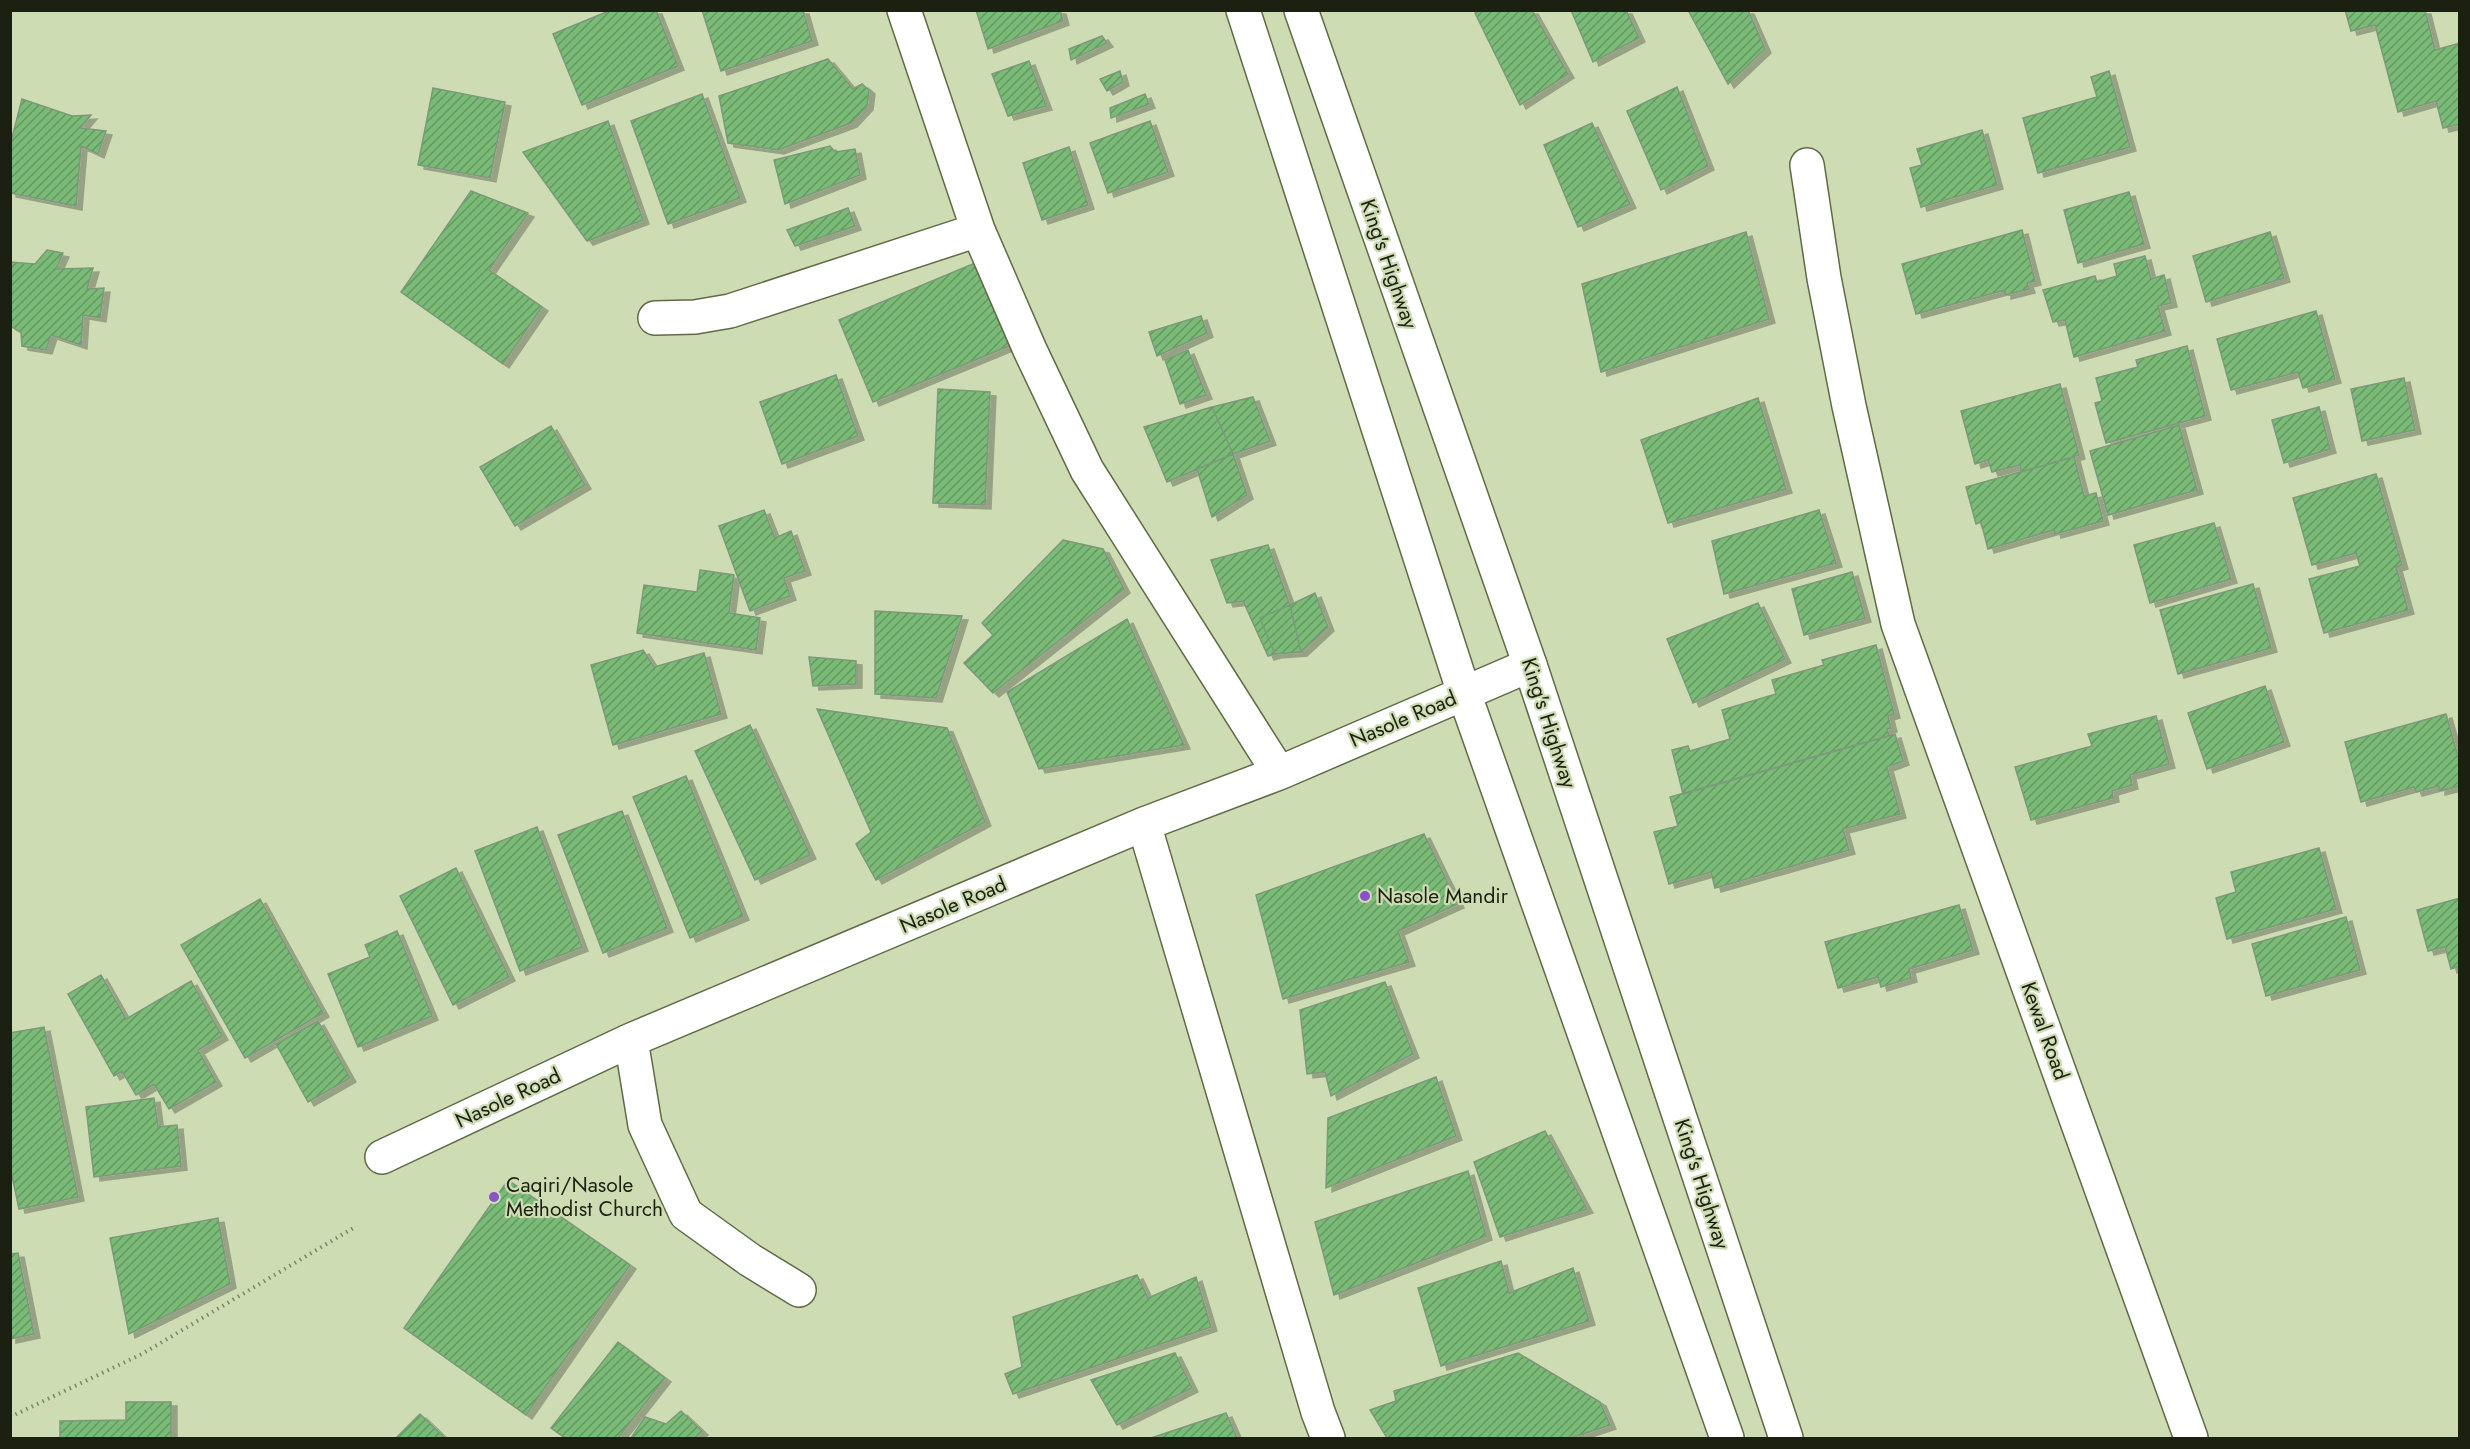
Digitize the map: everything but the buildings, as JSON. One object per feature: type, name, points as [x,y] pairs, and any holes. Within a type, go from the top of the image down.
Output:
[{"type":"main road","points":[[904,10],[978,230],[1030,350],[1086,470],[1279,773]]},
{"type":"main road","points":[[1243,10],[1464,693],[1727,1438]]},
{"type":"main road","name":"King's Highway","points":[[1301,10],[1530,665],[1786,1438]]},
{"type":"main road","name":"Kewal Road","points":[[1807,165],[1824,278],[1849,406],[1898,624],[2191,1438]]},
{"type":"main road","points":[[655,318],[695,317],[730,311],[978,230]]},
{"type":"main road","name":"Nasole Road","points":[[382,1157],[631,1040],[1144,824],[1279,773],[1530,665]]},
{"type":"main road","points":[[1144,824],[1318,1412],[1328,1438]]},
{"type":"main road","points":[[631,1040],[645,1125],[686,1214],[750,1260],[799,1290]]},
{"type":"path","points":[[10,1417],[142,1354],[355,1227]]},
{"type":"place","name":"Nasole Mandir","points":[[1365,896]]},
{"type":"place","name":"Caqiri/Nasole Methodist Church","points":[[494,1197]]}]
